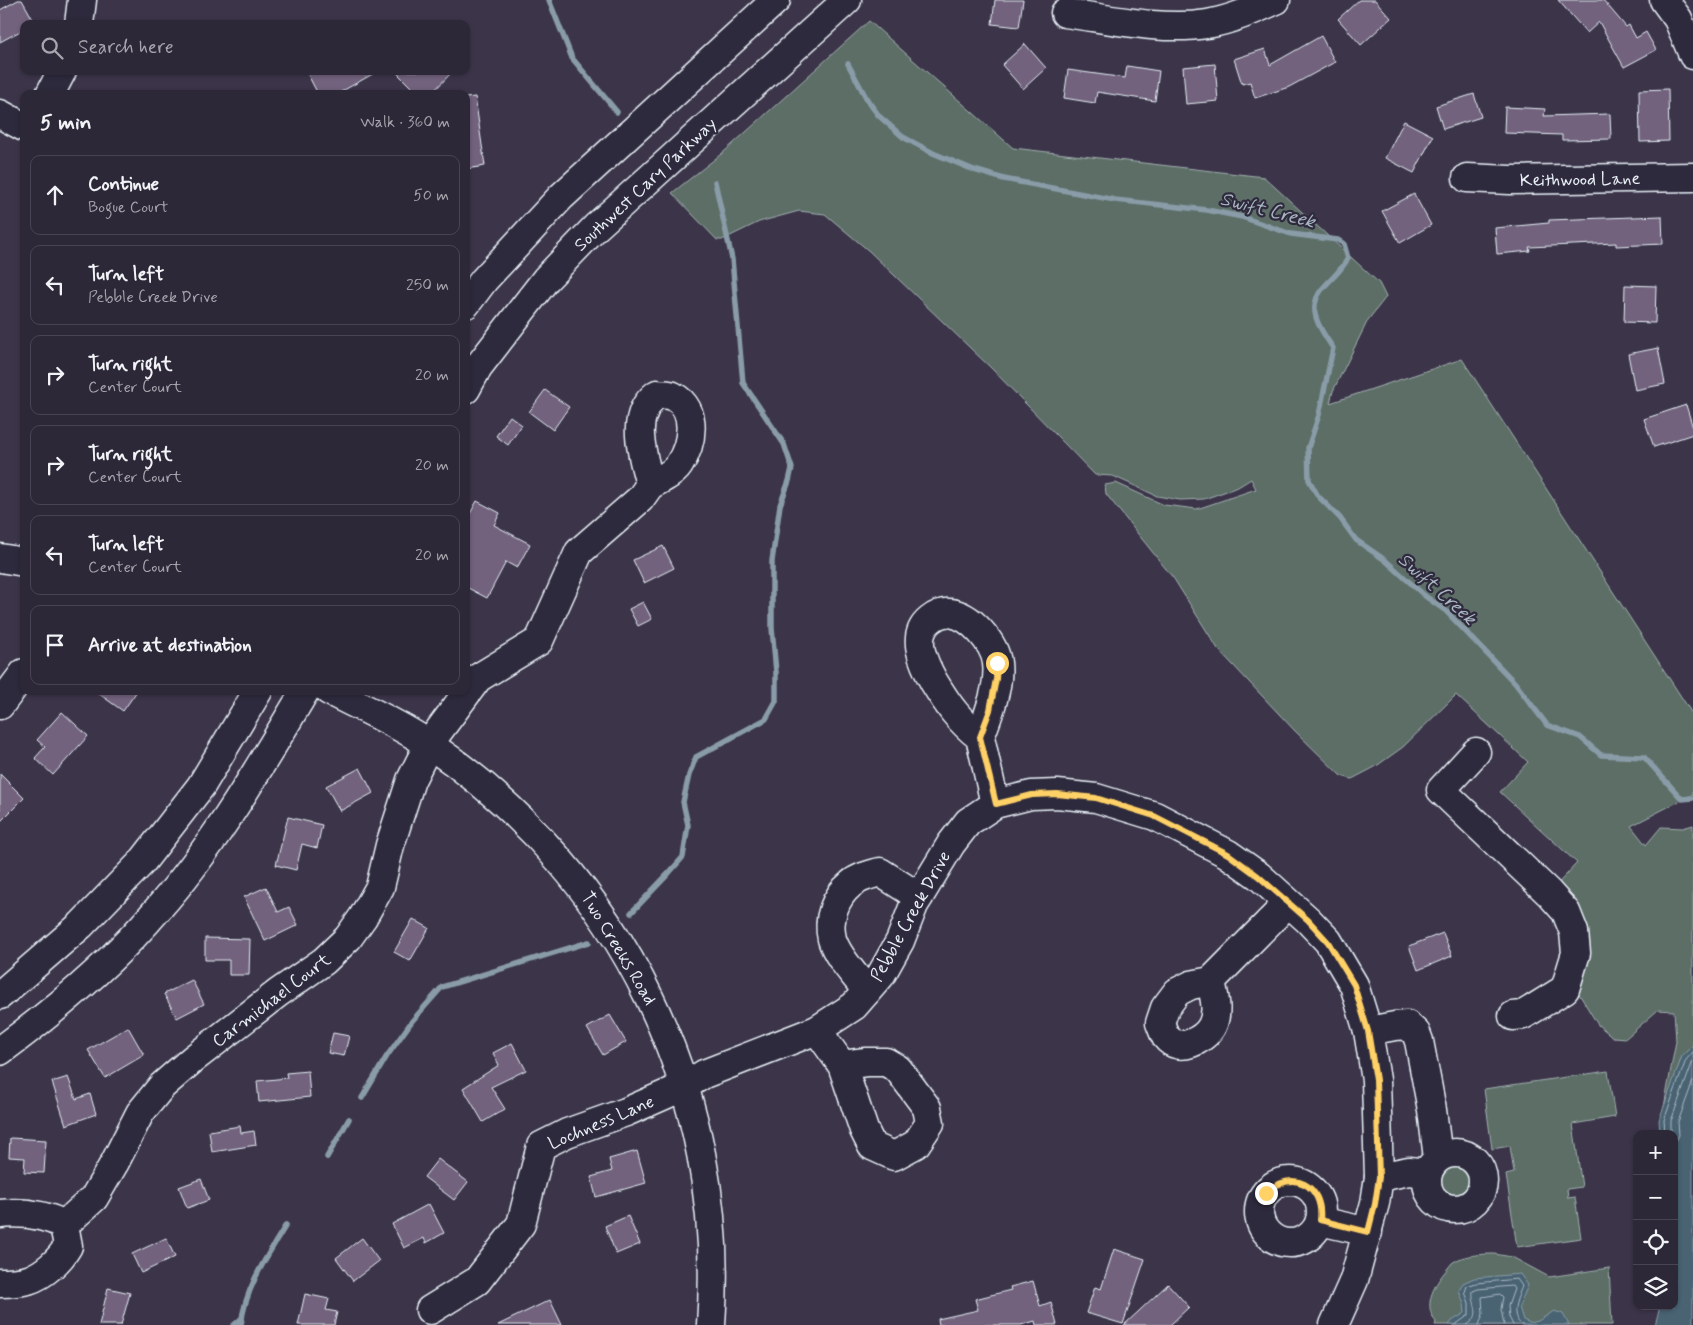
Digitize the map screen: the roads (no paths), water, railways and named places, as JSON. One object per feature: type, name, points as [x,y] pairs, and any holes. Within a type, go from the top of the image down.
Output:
[{"type":"street","points":[[80,20],[82,0]]},
{"type":"street","points":[[470,299],[484,280],[561,197],[776,0]]},
{"type":"street","name":"Southwest Cary Parkway","points":[[470,382],[478,367],[546,279],[590,233],[847,0]]},
{"type":"street","points":[[1065,13],[1157,25],[1183,26],[1207,24],[1232,18],[1276,0]]},
{"type":"street","points":[[1664,0],[1678,20],[1693,55]]},
{"type":"street","points":[[52,90],[60,75]]},
{"type":"street","points":[[0,114],[20,125]]},
{"type":"street","name":"Keithwood Lane","points":[[1467,178],[1510,180],[1693,177]]},
{"type":"street","name":"Carmichael Court","points":[[470,689],[478,678],[539,641],[579,552],[640,499],[650,485]]},
{"type":"street","points":[[0,558],[20,561]]},
{"type":"street","points":[[0,705],[20,678]]},
{"type":"street","points":[[0,995],[81,926],[142,862],[201,786],[256,695]]},
{"type":"street","points":[[0,1051],[48,1015],[96,974],[158,910],[230,814],[303,695]]},
{"type":"street","name":"Two Creeks Road","points":[[337,695],[429,744],[502,802],[536,834],[576,880],[616,937],[640,980],[668,1038],[685,1086],[702,1163],[708,1204],[712,1245],[711,1325]]},
{"type":"street","name":"Carmichael Court","points":[[64,1226],[94,1198],[140,1113],[162,1086],[262,1005],[324,961],[348,938],[363,917],[380,886],[390,845],[411,780],[429,744],[465,695]]},
{"type":"street","points":[[980,737],[996,804]]},
{"type":"street","points":[[1476,752],[1441,790],[1549,893],[1566,912],[1574,932],[1576,953],[1565,989],[1522,1015],[1513,1016]]},
{"type":"street","name":"Pebble Creek Drive","points":[[685,1086],[704,1074],[817,1030],[854,1006],[881,975],[900,941],[914,905],[951,844],[968,822],[996,804],[1032,795],[1057,794],[1096,798],[1154,816],[1228,854],[1258,876],[1308,920],[1328,942],[1354,985],[1368,1031],[1376,1080],[1379,1177],[1375,1204],[1354,1280],[1334,1325]]},
{"type":"street","points":[[867,990],[845,963],[832,940],[830,920],[836,903],[850,884],[865,876],[880,872],[919,897]]},
{"type":"street","points":[[1211,980],[1288,903]]},
{"type":"street","points":[[1368,1031],[1407,1025],[1416,1032],[1432,1110],[1433,1166],[1379,1177]]},
{"type":"street","points":[[817,1030],[842,1065]]},
{"type":"street","name":"Lochness Lane","points":[[430,1310],[477,1281],[521,1224],[541,1146],[567,1133],[626,1112],[685,1086]]},
{"type":"street","points":[[0,1214],[22,1213],[52,1219],[64,1226],[68,1246],[61,1258],[29,1280],[0,1283]]},
{"type":"street","points":[[1320,1220],[1368,1232]]},
{"type":"water","points":[[1693,1045],[1693,1325],[1655,1325],[1659,1310],[1678,1310],[1678,1130],[1660,1130],[1659,1120],[1682,1056]]},
{"type":"water","points":[[1520,1274],[1528,1285],[1519,1307],[1523,1320],[1530,1323],[1538,1321],[1554,1311],[1563,1314],[1569,1325],[1449,1325],[1465,1313],[1459,1291],[1463,1283],[1474,1278]]},
{"type":"waterway","points":[[549,0],[572,58],[617,112]]},
{"type":"waterway","name":"Swift Creek","points":[[848,64],[868,101],[879,116],[903,137],[933,153],[974,170],[1004,179],[1115,200],[1207,210],[1242,217],[1291,234],[1338,240],[1344,244],[1348,258],[1340,270],[1323,288],[1315,304],[1316,319],[1323,334],[1333,348],[1319,415],[1308,448],[1309,480],[1318,496],[1340,518],[1356,540],[1385,560],[1425,596],[1446,611],[1515,683],[1547,725],[1580,737],[1601,755],[1644,757],[1682,799],[1693,798]]},
{"type":"waterway","points":[[631,913],[683,857],[688,825],[683,802],[689,775],[696,757],[766,719],[776,701],[776,672],[772,628],[772,561],[780,505],[792,468],[784,444],[743,383],[732,259],[715,182]]},
{"type":"waterway","points":[[362,1098],[387,1056],[412,1021],[442,987],[589,942]]},
{"type":"waterway","points":[[327,1157],[349,1119]]},
{"type":"waterway","points":[[241,1325],[243,1311],[252,1285],[286,1225]]},
{"type":"waterway","points":[[234,1325],[242,1318]]}]
